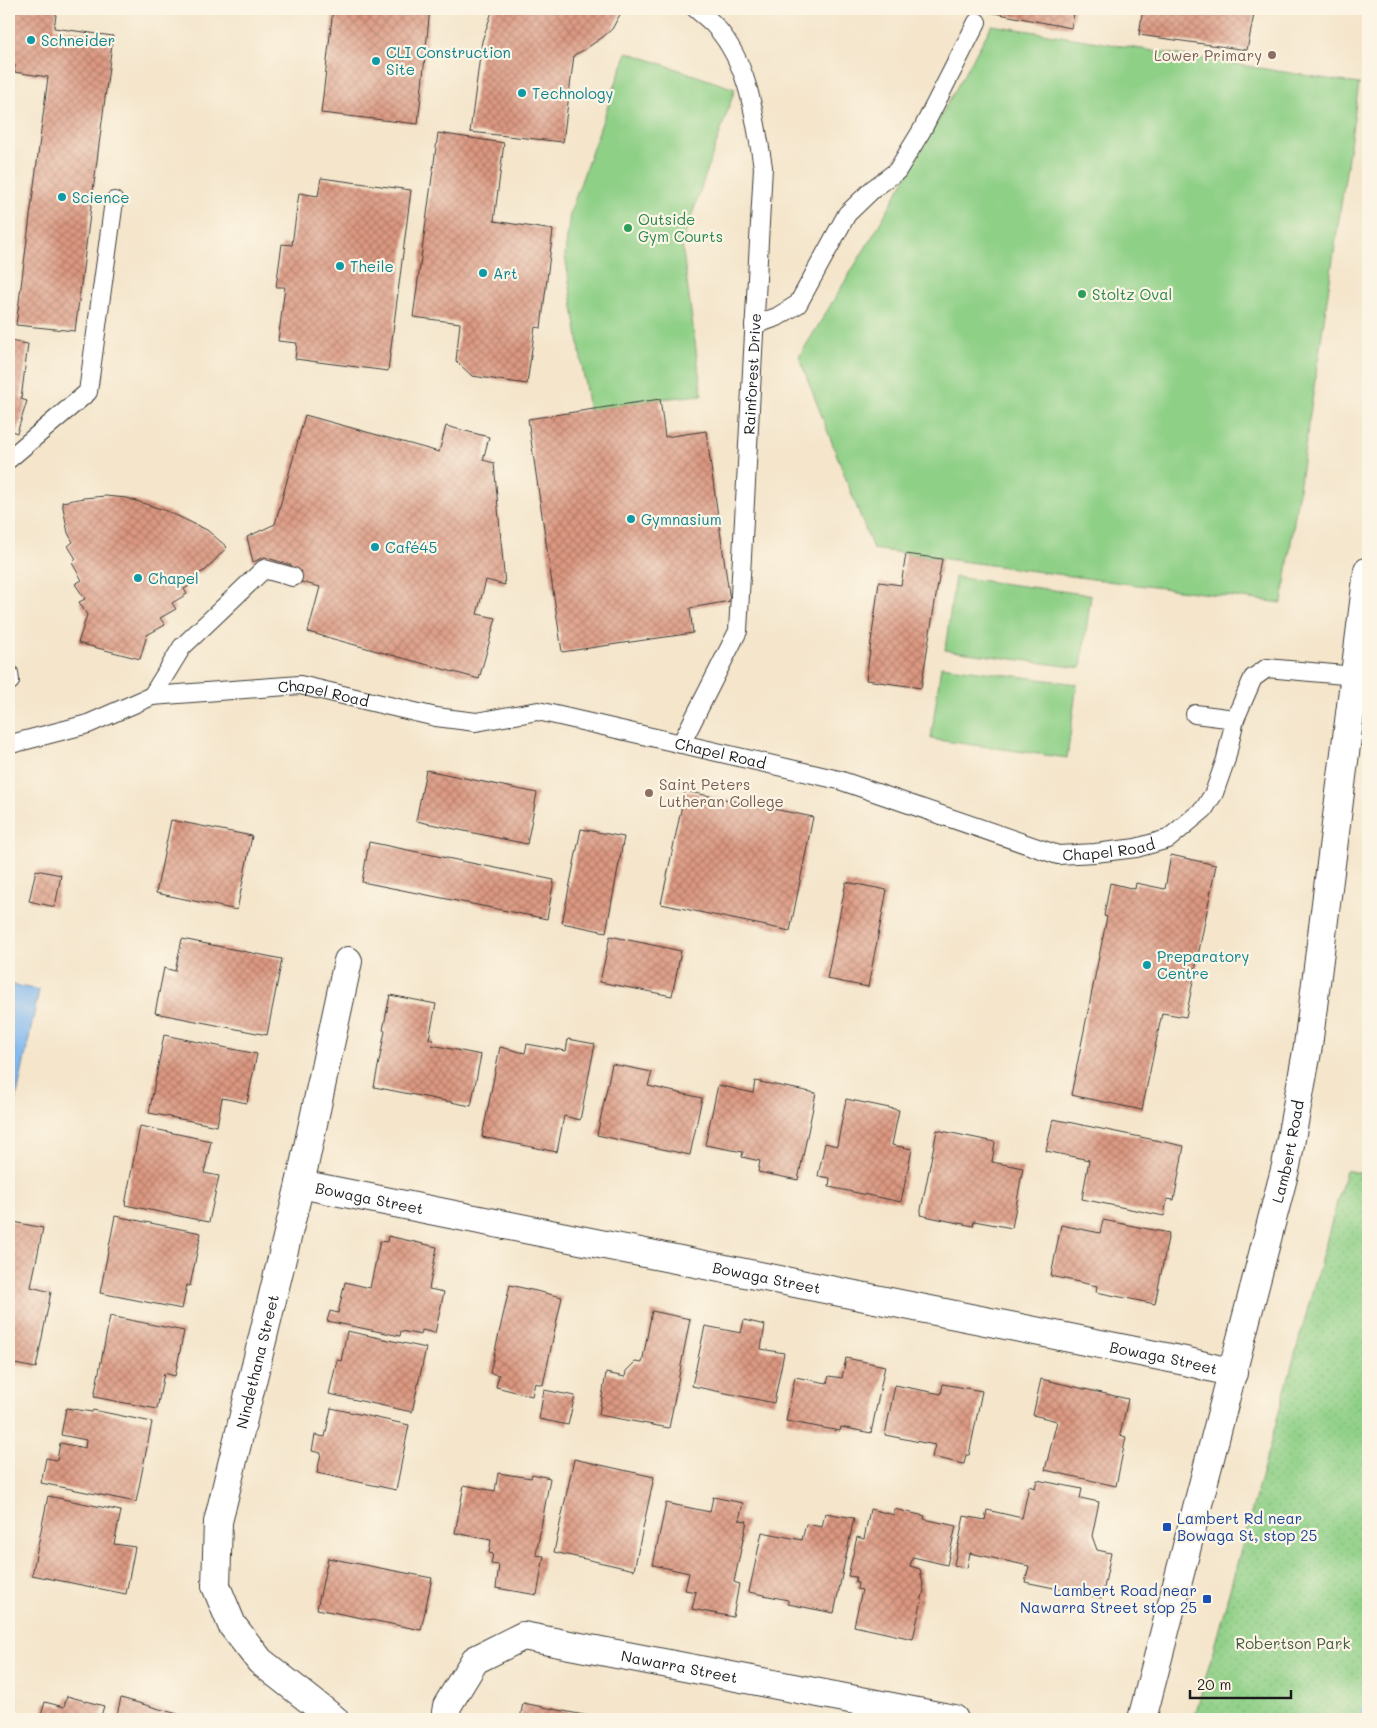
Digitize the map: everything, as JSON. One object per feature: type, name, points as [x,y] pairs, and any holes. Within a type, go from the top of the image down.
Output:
[{"type":"street","name":"Lambert Road","points":[[1142,1719],[1286,1166],[1308,1046],[1368,571]]},
{"type":"street","name":"Nindethana Street","points":[[334,1719],[260,1661],[232,1626],[216,1586],[218,1522],[300,1184],[348,961]]},
{"type":"street","name":"Bowaga Street","points":[[300,1184],[1185,1361],[1233,1373]]},
{"type":"street","name":"Nawarra Street","points":[[445,1719],[447,1706],[475,1660],[523,1636],[954,1719]]},
{"type":"lane","name":"Rainforest Drive","points":[[681,744],[738,631],[763,167],[750,93],[731,47],[716,26],[696,9]]},
{"type":"lane","points":[[754,326],[777,317],[798,304],[848,214],[873,189],[897,171],[922,130],[977,22]]},
{"type":"lane","points":[[9,459],[88,392],[114,201]]},
{"type":"lane","points":[[152,696],[182,647],[264,569],[293,577]]},
{"type":"lane","name":"Chapel Road","points":[[11,744],[88,724],[152,696],[300,685],[436,717],[476,722],[538,711],[839,780],[1058,855],[1136,848],[1168,839],[1204,810],[1214,793],[1226,759],[1235,719],[1253,678],[1268,668],[1355,676]]},
{"type":"lane","points":[[1195,714],[1235,719]]},
{"type":"green space","name":"Stoltz Oval","points":[[992,25],[1359,84],[1282,603],[873,549],[799,357],[875,232]]},
{"type":"green space","name":"Outside Gym Courts","points":[[627,52],[735,89],[682,244],[702,395],[660,399],[589,410],[565,255],[570,213]]},
{"type":"green space","points":[[955,577],[1091,595],[1081,668],[945,650]]},
{"type":"green space","points":[[941,666],[1077,684],[1067,758],[931,739]]},
{"type":"green space","name":"Robertson Park","points":[[1346,1170],[1368,1175],[1368,1719],[1194,1719]]},
{"type":"water","points":[[9,984],[39,990],[9,1134]]},
{"type":"building","name":"Science","points":[[9,9],[57,9],[54,28],[113,36],[75,331],[16,325],[48,77],[14,72],[15,65],[9,65],[11,52],[9,52]]},
{"type":"building","name":"CLI Construction Site","points":[[333,9],[430,9],[418,124],[321,113]]},
{"type":"building","name":"Technology","points":[[493,9],[623,9],[612,29],[584,50],[574,55],[563,142],[470,132],[482,41]]},
{"type":"building","points":[[974,9],[1075,9],[1071,28]]},
{"type":"building","points":[[1143,9],[1255,9],[1247,50],[1139,35]]},
{"type":"building","name":"Art","points":[[438,133],[504,143],[494,221],[553,230],[541,328],[535,327],[527,384],[472,376],[456,361],[460,323],[413,317]]},
{"type":"building","name":"Theile","points":[[321,178],[411,190],[388,371],[295,359],[297,343],[278,341],[285,287],[276,287],[282,244],[292,245],[299,193],[318,196]]},
{"type":"building","points":[[9,341],[28,344],[21,399],[27,401],[17,433],[9,430]]},
{"type":"building","name":"Gymnasium","points":[[660,399],[665,437],[706,431],[730,601],[690,608],[693,633],[562,652],[528,419]]},
{"type":"building","name":"Café45","points":[[305,415],[439,452],[446,426],[489,437],[483,460],[494,463],[505,585],[486,580],[477,614],[496,618],[479,679],[308,632],[320,587],[298,581],[291,565],[264,557],[253,562],[247,537],[275,524]]},
{"type":"building","name":"Chapel","points":[[105,496],[127,498],[167,511],[207,530],[227,547],[206,570],[194,576],[197,581],[184,589],[187,594],[172,603],[176,609],[160,618],[165,625],[147,635],[140,659],[78,643],[87,615],[79,602],[85,599],[75,584],[82,580],[72,563],[76,559],[68,546],[73,542],[68,533],[62,502]]},
{"type":"building","points":[[906,554],[942,559],[921,688],[866,680],[879,582],[901,585]]},
{"type":"building","points":[[426,770],[537,793],[527,844],[416,821]]},
{"type":"building","points":[[685,791],[813,817],[790,931],[661,904]]},
{"type":"building","points":[[171,820],[252,836],[237,910],[156,893]]},
{"type":"building","points":[[581,829],[624,837],[606,932],[562,923]]},
{"type":"building","points":[[369,842],[554,880],[547,919],[362,882]]},
{"type":"building","name":"Preparatory Centre","points":[[1171,855],[1216,865],[1186,1017],[1162,1013],[1142,1110],[1071,1095],[1107,917],[1104,916],[1110,883],[1135,889],[1136,883],[1165,889]]},
{"type":"building","points":[[36,870],[61,875],[55,907],[29,901]]},
{"type":"building","points":[[846,882],[887,890],[868,987],[827,979]]},
{"type":"building","points":[[610,936],[681,951],[672,996],[600,982]]},
{"type":"building","points":[[182,939],[282,959],[267,1035],[155,1013],[164,968],[175,971]]},
{"type":"building","points":[[390,995],[436,1004],[429,1039],[433,1040],[432,1045],[481,1055],[471,1106],[374,1087]]},
{"type":"building","points":[[164,1035],[257,1054],[247,1103],[222,1098],[217,1126],[149,1113]]},
{"type":"building","points":[[568,1039],[595,1044],[580,1120],[564,1116],[557,1152],[482,1137],[500,1047],[525,1053],[527,1044],[566,1051]]},
{"type":"building","points":[[612,1064],[652,1072],[648,1086],[702,1098],[690,1155],[597,1135]]},
{"type":"building","points":[[755,1081],[816,1093],[798,1180],[758,1172],[760,1161],[742,1157],[743,1152],[705,1145],[718,1085],[753,1093]]},
{"type":"building","points":[[846,1099],[899,1110],[892,1145],[912,1149],[901,1202],[829,1187],[830,1178],[818,1176],[825,1143],[837,1146]]},
{"type":"building","points":[[1053,1119],[1184,1146],[1174,1200],[1167,1199],[1164,1216],[1082,1199],[1089,1160],[1046,1151]]},
{"type":"building","points":[[140,1126],[211,1141],[204,1173],[219,1176],[209,1222],[125,1205]]},
{"type":"building","points":[[937,1130],[995,1142],[992,1162],[1023,1168],[1012,1228],[974,1221],[973,1226],[920,1215]]},
{"type":"building","points":[[115,1216],[201,1233],[190,1286],[187,1285],[182,1309],[100,1293]]},
{"type":"building","points":[[1103,1220],[1169,1233],[1155,1304],[1096,1292],[1097,1286],[1051,1276],[1061,1225],[1100,1233]]},
{"type":"building","points":[[9,1221],[43,1228],[31,1287],[51,1292],[36,1368],[9,1363]]},
{"type":"building","points":[[388,1236],[437,1247],[429,1289],[444,1292],[435,1333],[422,1330],[421,1335],[401,1331],[400,1336],[327,1321],[330,1311],[338,1313],[345,1282],[370,1288],[380,1241],[387,1242]]},
{"type":"building","points":[[510,1285],[562,1297],[543,1385],[535,1383],[532,1396],[496,1387],[499,1375],[490,1373]]},
{"type":"building","points":[[652,1311],[690,1319],[669,1428],[599,1415],[606,1373],[625,1377],[626,1371],[635,1362],[642,1363]]},
{"type":"building","points":[[110,1316],[184,1331],[175,1376],[164,1373],[157,1409],[94,1397]]},
{"type":"building","points":[[744,1320],[765,1325],[761,1349],[784,1353],[774,1403],[692,1386],[705,1326],[741,1333]]},
{"type":"building","points":[[347,1331],[426,1348],[412,1412],[329,1394],[337,1360],[341,1361]]},
{"type":"building","points":[[846,1358],[885,1366],[871,1433],[841,1427],[840,1431],[786,1421],[795,1377],[827,1383],[829,1376],[842,1378]]},
{"type":"building","points":[[1041,1379],[1128,1399],[1120,1435],[1126,1437],[1116,1486],[1045,1470],[1057,1421],[1033,1415]]},
{"type":"building","points":[[943,1384],[982,1391],[969,1455],[966,1455],[964,1464],[932,1457],[935,1445],[885,1435],[895,1385],[941,1394]]},
{"type":"building","points":[[544,1390],[575,1396],[568,1425],[539,1419]]},
{"type":"building","points":[[66,1408],[92,1412],[93,1410],[152,1422],[136,1502],[41,1483],[46,1458],[57,1460],[60,1443],[85,1448],[86,1440],[61,1435]]},
{"type":"building","points":[[331,1408],[409,1425],[396,1490],[317,1473],[321,1453],[312,1451],[315,1435],[325,1437]]},
{"type":"building","points":[[574,1459],[654,1477],[634,1570],[554,1552]]},
{"type":"building","points":[[498,1473],[531,1478],[532,1474],[550,1478],[536,1555],[544,1556],[537,1595],[496,1588],[499,1565],[491,1564],[493,1554],[489,1553],[491,1540],[455,1533],[464,1485],[495,1491]]},
{"type":"building","points":[[1037,1480],[1082,1489],[1080,1498],[1099,1502],[1092,1536],[1097,1550],[1111,1553],[1102,1598],[1025,1582],[1029,1566],[970,1553],[967,1568],[954,1565],[964,1516],[985,1520],[987,1510],[1022,1518],[1029,1486],[1035,1488]]},
{"type":"building","points":[[48,1496],[121,1511],[114,1544],[135,1547],[126,1594],[32,1575]]},
{"type":"building","points":[[713,1497],[743,1503],[739,1520],[747,1521],[734,1582],[739,1584],[733,1617],[692,1609],[696,1592],[685,1590],[689,1573],[653,1565],[666,1503],[710,1512]]},
{"type":"building","points":[[870,1509],[894,1515],[894,1509],[925,1516],[924,1519],[956,1526],[947,1565],[913,1557],[910,1566],[920,1569],[924,1590],[913,1639],[854,1626],[862,1590],[857,1589],[856,1577],[848,1576],[857,1537],[864,1539]]},
{"type":"building","points":[[825,1513],[854,1518],[834,1613],[788,1604],[788,1600],[749,1592],[762,1532],[802,1540],[806,1524],[822,1527]]},
{"type":"building","points":[[328,1558],[432,1578],[421,1630],[317,1609]]},
{"type":"building","points":[[67,1696],[104,1706],[101,1716],[112,1719],[40,1719],[45,1702],[64,1707]]},
{"type":"building","points":[[121,1698],[195,1719],[116,1719]]},
{"type":"building","points":[[523,1703],[599,1718],[599,1719],[520,1719]]},
{"type":"waterway","points":[[1364,1719],[1368,1707]]},
{"type":"place","name":"Schneider","points":[[31,40]]},
{"type":"place","name":"Lower Primary","points":[[1272,55]]},
{"type":"place","name":"CLI Construction Site","points":[[376,61]]},
{"type":"place","name":"Technology","points":[[522,93]]},
{"type":"place","name":"Science","points":[[62,197]]},
{"type":"place","name":"Outside Gym Courts","points":[[628,228]]},
{"type":"place","name":"Theile","points":[[340,266]]},
{"type":"place","name":"Art","points":[[483,273]]},
{"type":"place","name":"Stoltz Oval","points":[[1082,294]]},
{"type":"place","name":"Gymnasium","points":[[631,519]]},
{"type":"place","name":"Café45","points":[[375,547]]},
{"type":"place","name":"Chapel","points":[[138,578]]},
{"type":"place","name":"Saint Peters Lutheran College","points":[[649,793]]},
{"type":"place","name":"Preparatory Centre","points":[[1147,965]]},
{"type":"place","name":"Lambert Rd near Bowaga St, stop 25","points":[[1167,1527]]},
{"type":"place","name":"Lambert Road near Nawarra Street stop 25","points":[[1207,1599]]}]
